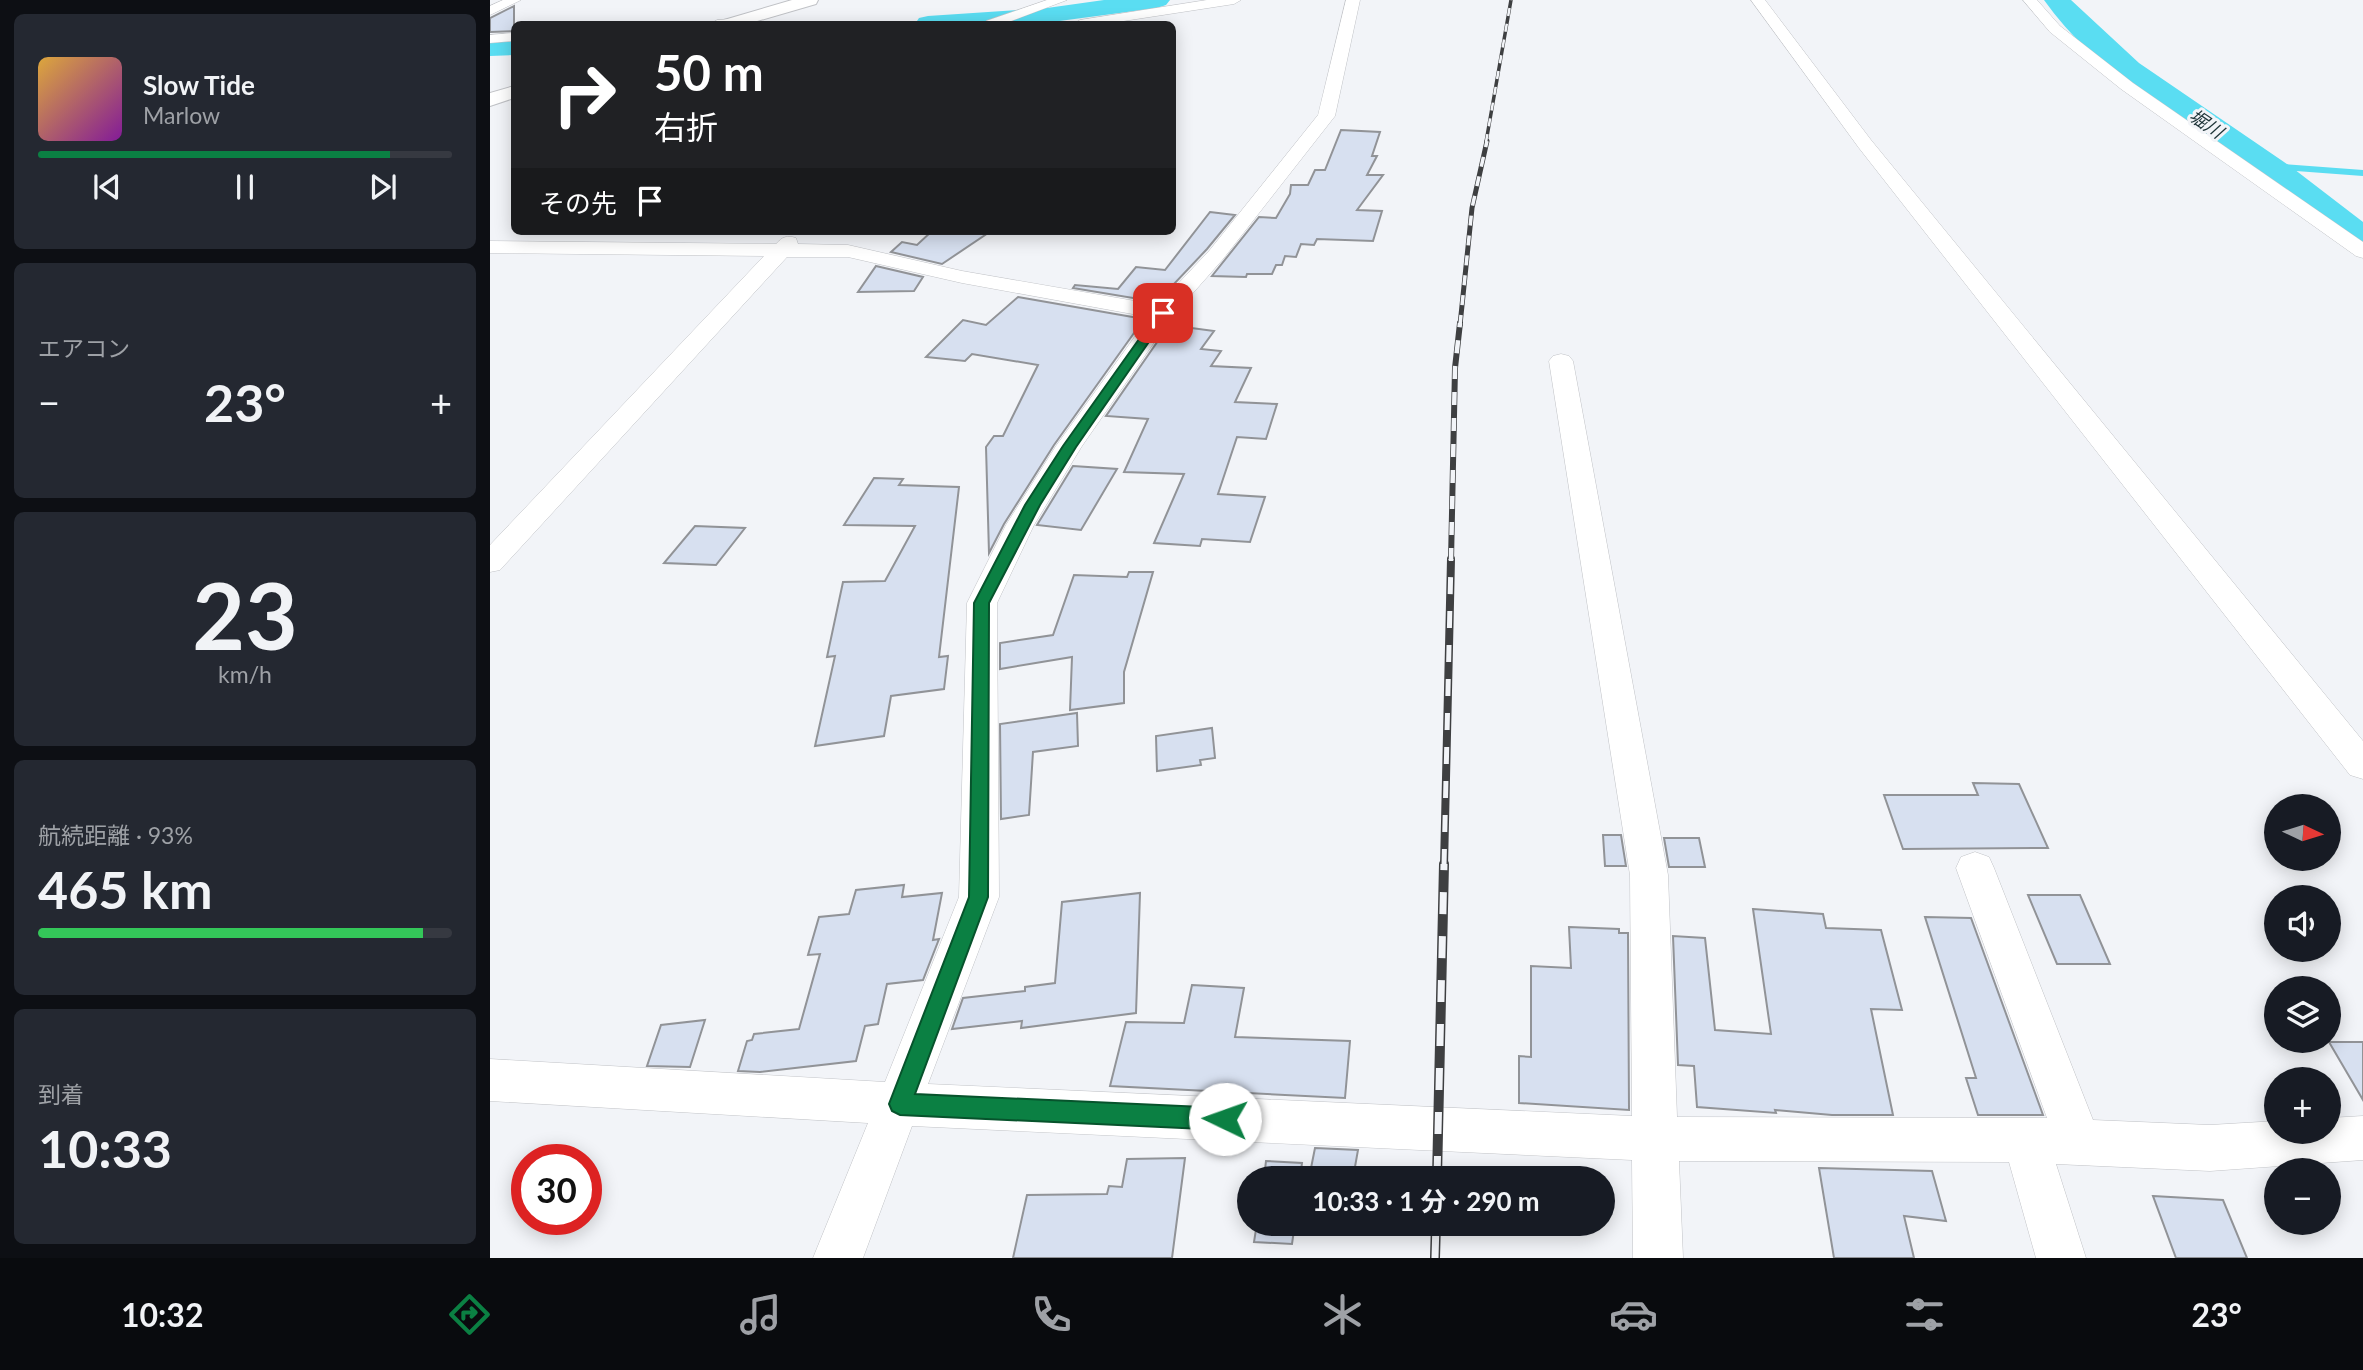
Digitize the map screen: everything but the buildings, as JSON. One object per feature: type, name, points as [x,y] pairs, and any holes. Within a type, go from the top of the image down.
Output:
[{"type":"main road","points":[[737,21],[810,0]]},
{"type":"main road","points":[[490,100],[511,93]]},
{"type":"street","points":[[490,12],[514,0]]},
{"type":"street","points":[[1000,21],[1060,0]]},
{"type":"street","points":[[1099,21],[1234,0]]},
{"type":"street","points":[[838,1258],[979,897],[982,603],[1034,502],[1069,446],[1163,313],[1216,255],[1326,116],[1353,0]]},
{"type":"street","points":[[1758,0],[1865,144],[2363,766]]},
{"type":"street","points":[[2030,0],[2055,29],[2127,86],[2261,176],[2363,251]]},
{"type":"street","points":[[490,39],[511,37]]},
{"type":"street","points":[[490,563],[796,235]]},
{"type":"street","points":[[490,247],[848,251],[962,278],[1163,313]]},
{"type":"street","points":[[1561,361],[1649,874],[1658,1258]]},
{"type":"street","points":[[1975,867],[2079,1143]]},
{"type":"street","points":[[490,1080],[900,1104],[1657,1139],[2025,1140],[2210,1148],[2363,1138]]},
{"type":"street","points":[[2025,1140],[2061,1258]]},
{"type":"waterway","points":[[973,21],[1047,16],[1157,0]]},
{"type":"waterway","name":"堀川","points":[[2057,0],[2080,25],[2129,69],[2278,173],[2363,239]]},
{"type":"waterway","points":[[490,48],[511,47]]},
{"type":"waterway","points":[[2268,166],[2363,173]]},
{"type":"railway","points":[[1486,142],[1511,0]]},
{"type":"railway","points":[[1460,325],[1472,208],[1487,141]]},
{"type":"railway","points":[[1451,561],[1455,368],[1460,323]]},
{"type":"railway","points":[[1444,866],[1451,559]]},
{"type":"railway","points":[[1437,1166],[1444,864]]},
{"type":"railway","points":[[1435,1258],[1436,1236]]},
{"type":"route","points":[[1163,313],[1069,446],[1032,505],[982,603],[979,897],[900,1104],[1225,1119]]}]
